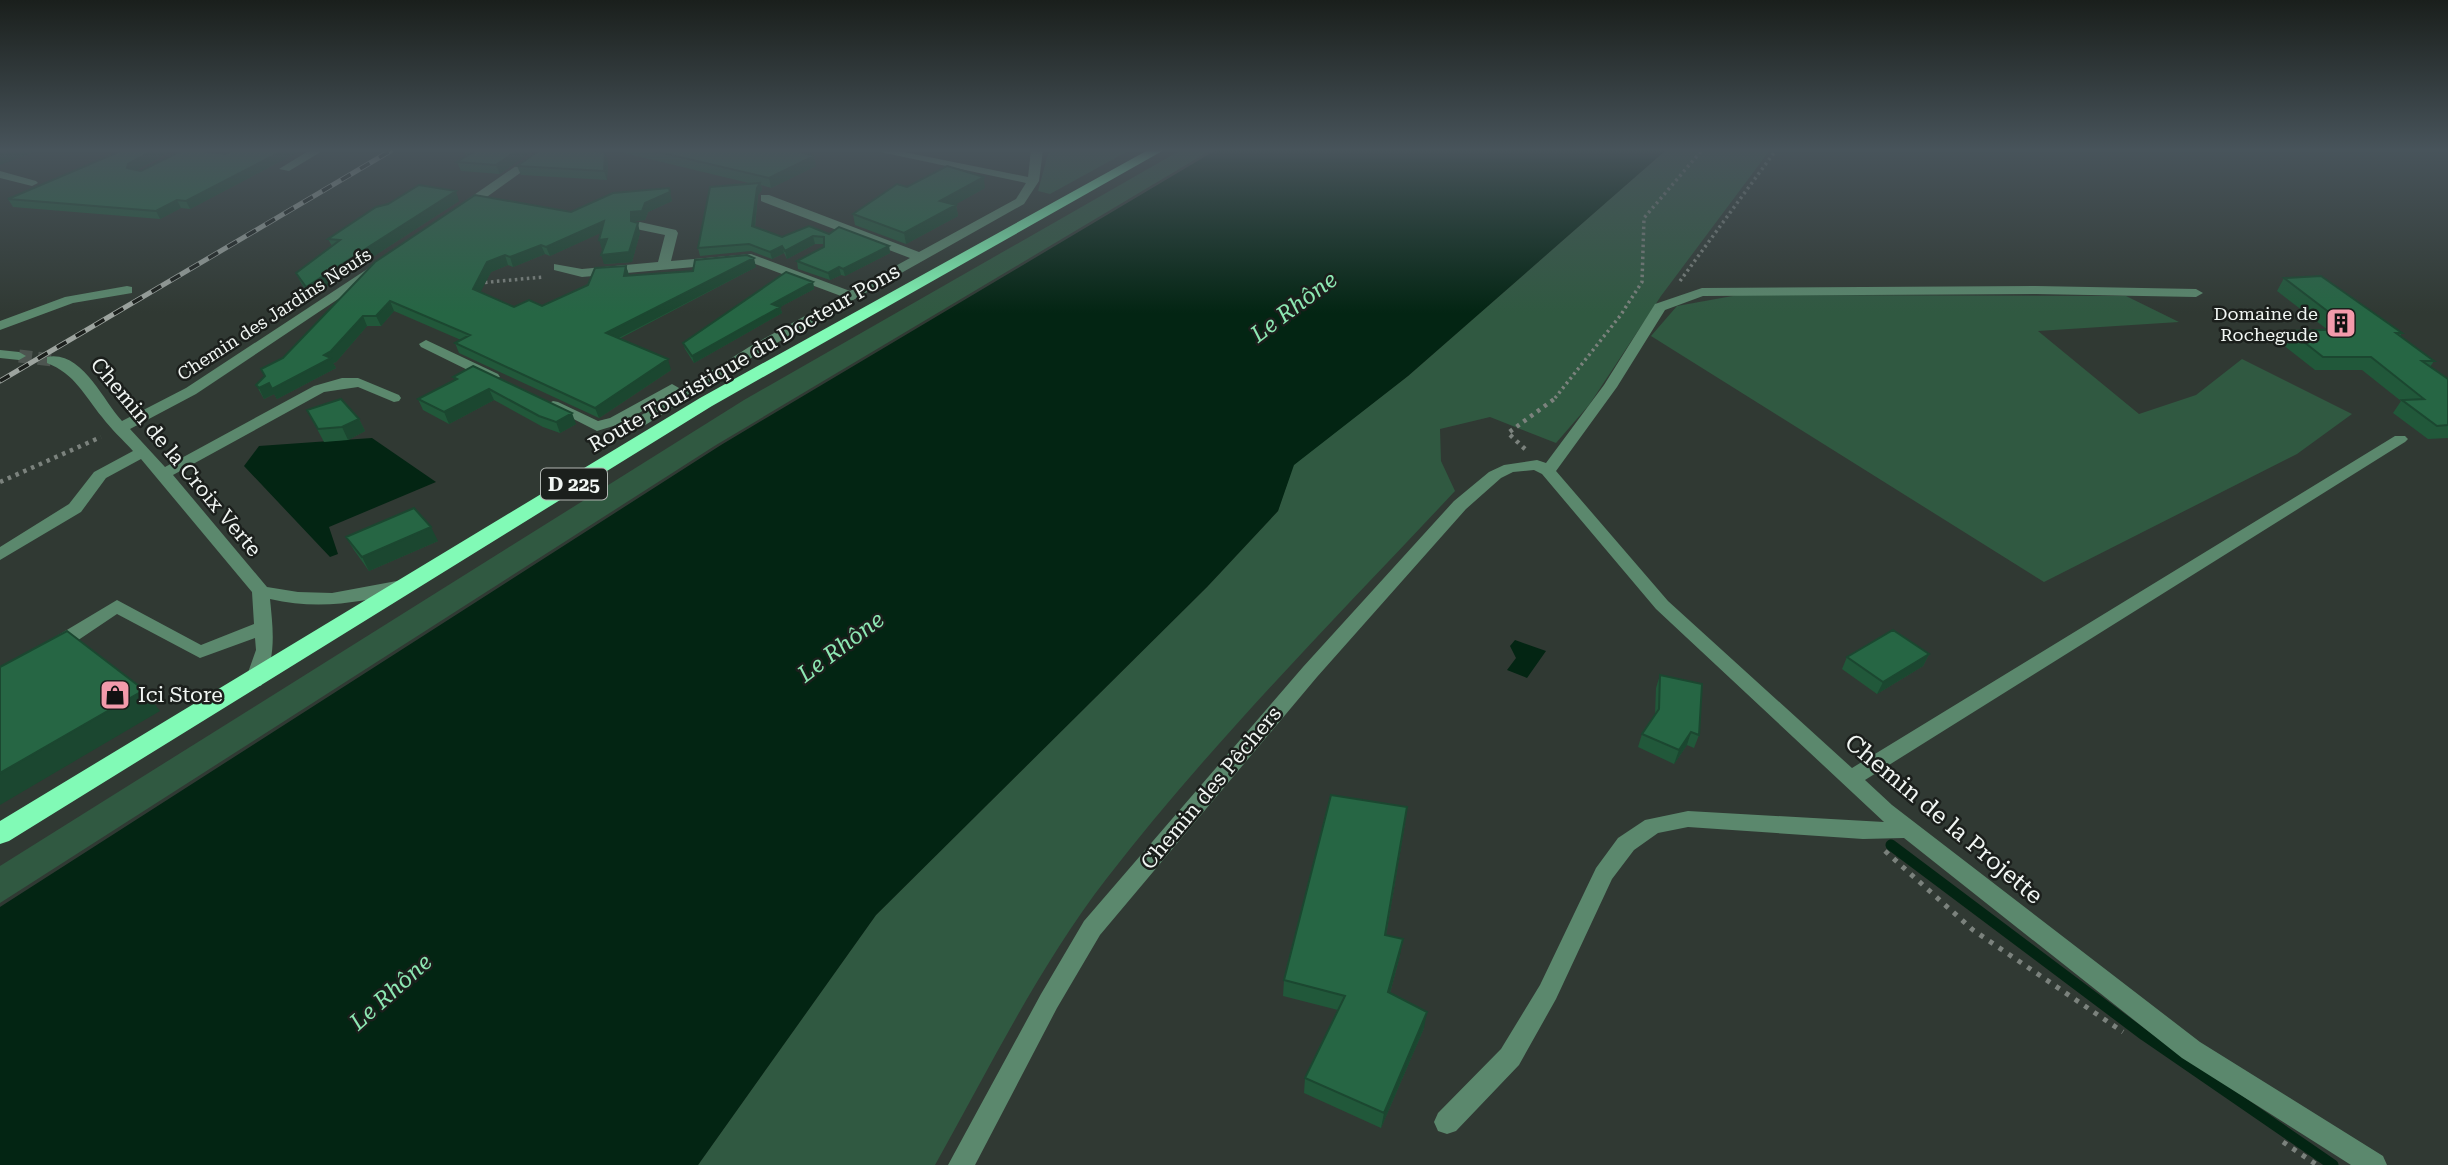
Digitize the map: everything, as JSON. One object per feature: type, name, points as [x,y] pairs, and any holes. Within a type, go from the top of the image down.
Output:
[{"type":"highway","name":"Route Touristique du Docteur Pons","points":[[0,834],[706,402],[1060,204]]},
{"type":"street","points":[[447,219],[468,204]]},
{"type":"street","points":[[782,204],[922,257]]},
{"type":"street","points":[[634,426],[754,350],[1014,204]]},
{"type":"street","points":[[640,226],[672,233],[663,265]]},
{"type":"street","name":"Chemin des Jardins Neufs","points":[[121,428],[191,391],[391,258]]},
{"type":"street","points":[[559,267],[582,272],[751,258],[850,295]]},
{"type":"street","points":[[782,269],[801,259]]},
{"type":"street","points":[[0,326],[70,300],[127,290]]},
{"type":"street","points":[[1524,465],[1537,466],[1548,471],[1609,387],[1660,307],[1702,292],[2036,290],[2196,293]]},
{"type":"street","points":[[426,344],[503,382]]},
{"type":"street","points":[[538,398],[597,426],[615,421],[721,359],[754,350]]},
{"type":"street","points":[[0,354],[19,356]]},
{"type":"street","name":"Chemin de la Croix Verte","points":[[52,360],[74,368],[121,428],[164,474],[261,591]]},
{"type":"street","points":[[164,474],[319,389],[345,380],[364,382],[394,398]]},
{"type":"street","points":[[1851,779],[2400,439]]},
{"type":"street","points":[[0,555],[75,508],[100,475],[144,451]]},
{"type":"street","name":"Chemin des Pêchers","points":[[961,1165],[1049,1001],[1092,928],[1310,672],[1460,505],[1495,475],[1524,465]]},
{"type":"street","name":"Chemin de la Projette","points":[[1548,471],[1662,605],[1909,829],[2191,1050],[2374,1165]]},
{"type":"street","points":[[254,681],[265,650],[261,591],[290,599],[352,599],[414,583]]},
{"type":"street","points":[[31,660],[117,606],[200,652],[265,627]]},
{"type":"street","points":[[1447,1122],[1510,1057],[1548,992],[1604,874],[1626,844],[1652,826],[1688,819],[1863,831],[1909,829]]},
{"type":"path","points":[[1524,465],[1525,449],[1508,433],[1525,418],[1554,400],[1620,316],[1642,282],[1644,218],[1656,204]]},
{"type":"path","points":[[1660,307],[1736,204]]},
{"type":"path","points":[[476,283],[540,279],[559,267]]},
{"type":"path","points":[[0,482],[121,428]]},
{"type":"path","points":[[1863,831],[1973,930],[2133,1040]]},
{"type":"path","points":[[2271,1134],[2317,1165]]},
{"type":"shaded area","points":[[1086,204],[1120,204],[716,445],[0,903],[0,866],[744,400]]},
{"type":"shaded area","points":[[1604,204],[1729,204],[1661,296],[1589,405],[1556,443],[1490,417],[1440,429],[1441,461],[1455,491],[1233,729],[1107,878],[1037,982],[935,1165],[698,1165],[876,915],[1207,587],[1278,511],[1293,465],[1408,376]]},
{"type":"shaded area","points":[[1738,295],[2126,296],[2179,322],[2038,331],[2139,414],[2196,395],[2242,359],[2352,414],[2297,454],[2044,582],[1651,336],[1677,306]]},
{"type":"water","name":"Le Rhône","points":[[1125,204],[1604,204],[1408,376],[1294,465],[1278,511],[1207,587],[876,915],[698,1165],[0,1165],[0,907],[721,445]]},
{"type":"water","points":[[372,438],[436,482],[329,527],[338,554],[330,557],[244,466],[259,446]]},
{"type":"water","points":[[1515,640],[1546,651],[1527,678],[1507,670],[1516,658],[1510,646]]},
{"type":"building","points":[[74,204],[169,204],[156,211]]},
{"type":"building","points":[[387,204],[435,204],[306,287],[296,273],[340,240],[328,239],[376,207]]},
{"type":"building","points":[[461,204],[528,204],[571,212],[588,204],[644,204],[642,211],[631,212],[631,221],[638,223],[629,252],[601,255],[607,239],[599,240],[604,221],[546,247],[541,245],[510,257],[505,255],[487,262],[473,289],[514,307],[529,300],[542,306],[588,285],[595,268],[626,266],[624,276],[693,271],[695,260],[747,255],[754,258],[606,333],[668,359],[595,408],[455,343],[470,335],[390,301],[376,316],[363,316],[331,351],[324,355],[331,358],[272,389],[269,383],[259,388],[256,385],[265,376],[261,369],[283,358],[375,262]]},
{"type":"building","points":[[707,204],[755,204],[752,226],[782,237],[809,226],[829,234],[839,227],[889,246],[843,269],[839,267],[828,273],[797,261],[824,247],[824,237],[813,236],[785,251],[782,246],[770,252],[749,244],[698,248]]},
{"type":"building","points":[[867,204],[956,205],[904,233],[853,214]]},
{"type":"building","points":[[786,272],[813,282],[772,304],[780,307],[692,356],[683,343]]},
{"type":"building","points":[[2321,276],[2402,333],[2396,333],[2434,361],[2422,361],[2448,379],[2448,425],[2437,426],[2402,400],[2424,399],[2371,357],[2323,357],[2290,331],[2351,329],[2284,278]]},
{"type":"building","points":[[473,366],[572,413],[556,422],[539,416],[489,389],[444,412],[418,399],[457,379],[453,377]]},
{"type":"building","points":[[341,399],[359,419],[342,427],[318,429],[307,410]]},
{"type":"building","points":[[414,508],[431,527],[362,557],[346,537]]},
{"type":"building","points":[[1893,630],[1929,654],[1883,682],[1847,657]]},
{"type":"building","points":[[67,631],[144,690],[0,773],[0,667]]},
{"type":"building","points":[[1660,675],[1702,684],[1699,735],[1691,732],[1679,750],[1642,734],[1659,709]]},
{"type":"building","points":[[1331,795],[1407,807],[1385,935],[1403,939],[1388,992],[1427,1012],[1384,1113],[1305,1078],[1345,996],[1284,980]]},
{"type":"waterway","points":[[1891,845],[2144,1035],[2333,1165]]},
{"type":"tunnel","points":[[19,356],[52,360]]},
{"type":"railway","points":[[0,381],[300,204]]},
{"type":"place","name":"Domaine de Rochegude","points":[[2341,323]]},
{"type":"place","name":"Ici Store","points":[[115,695]]}]
